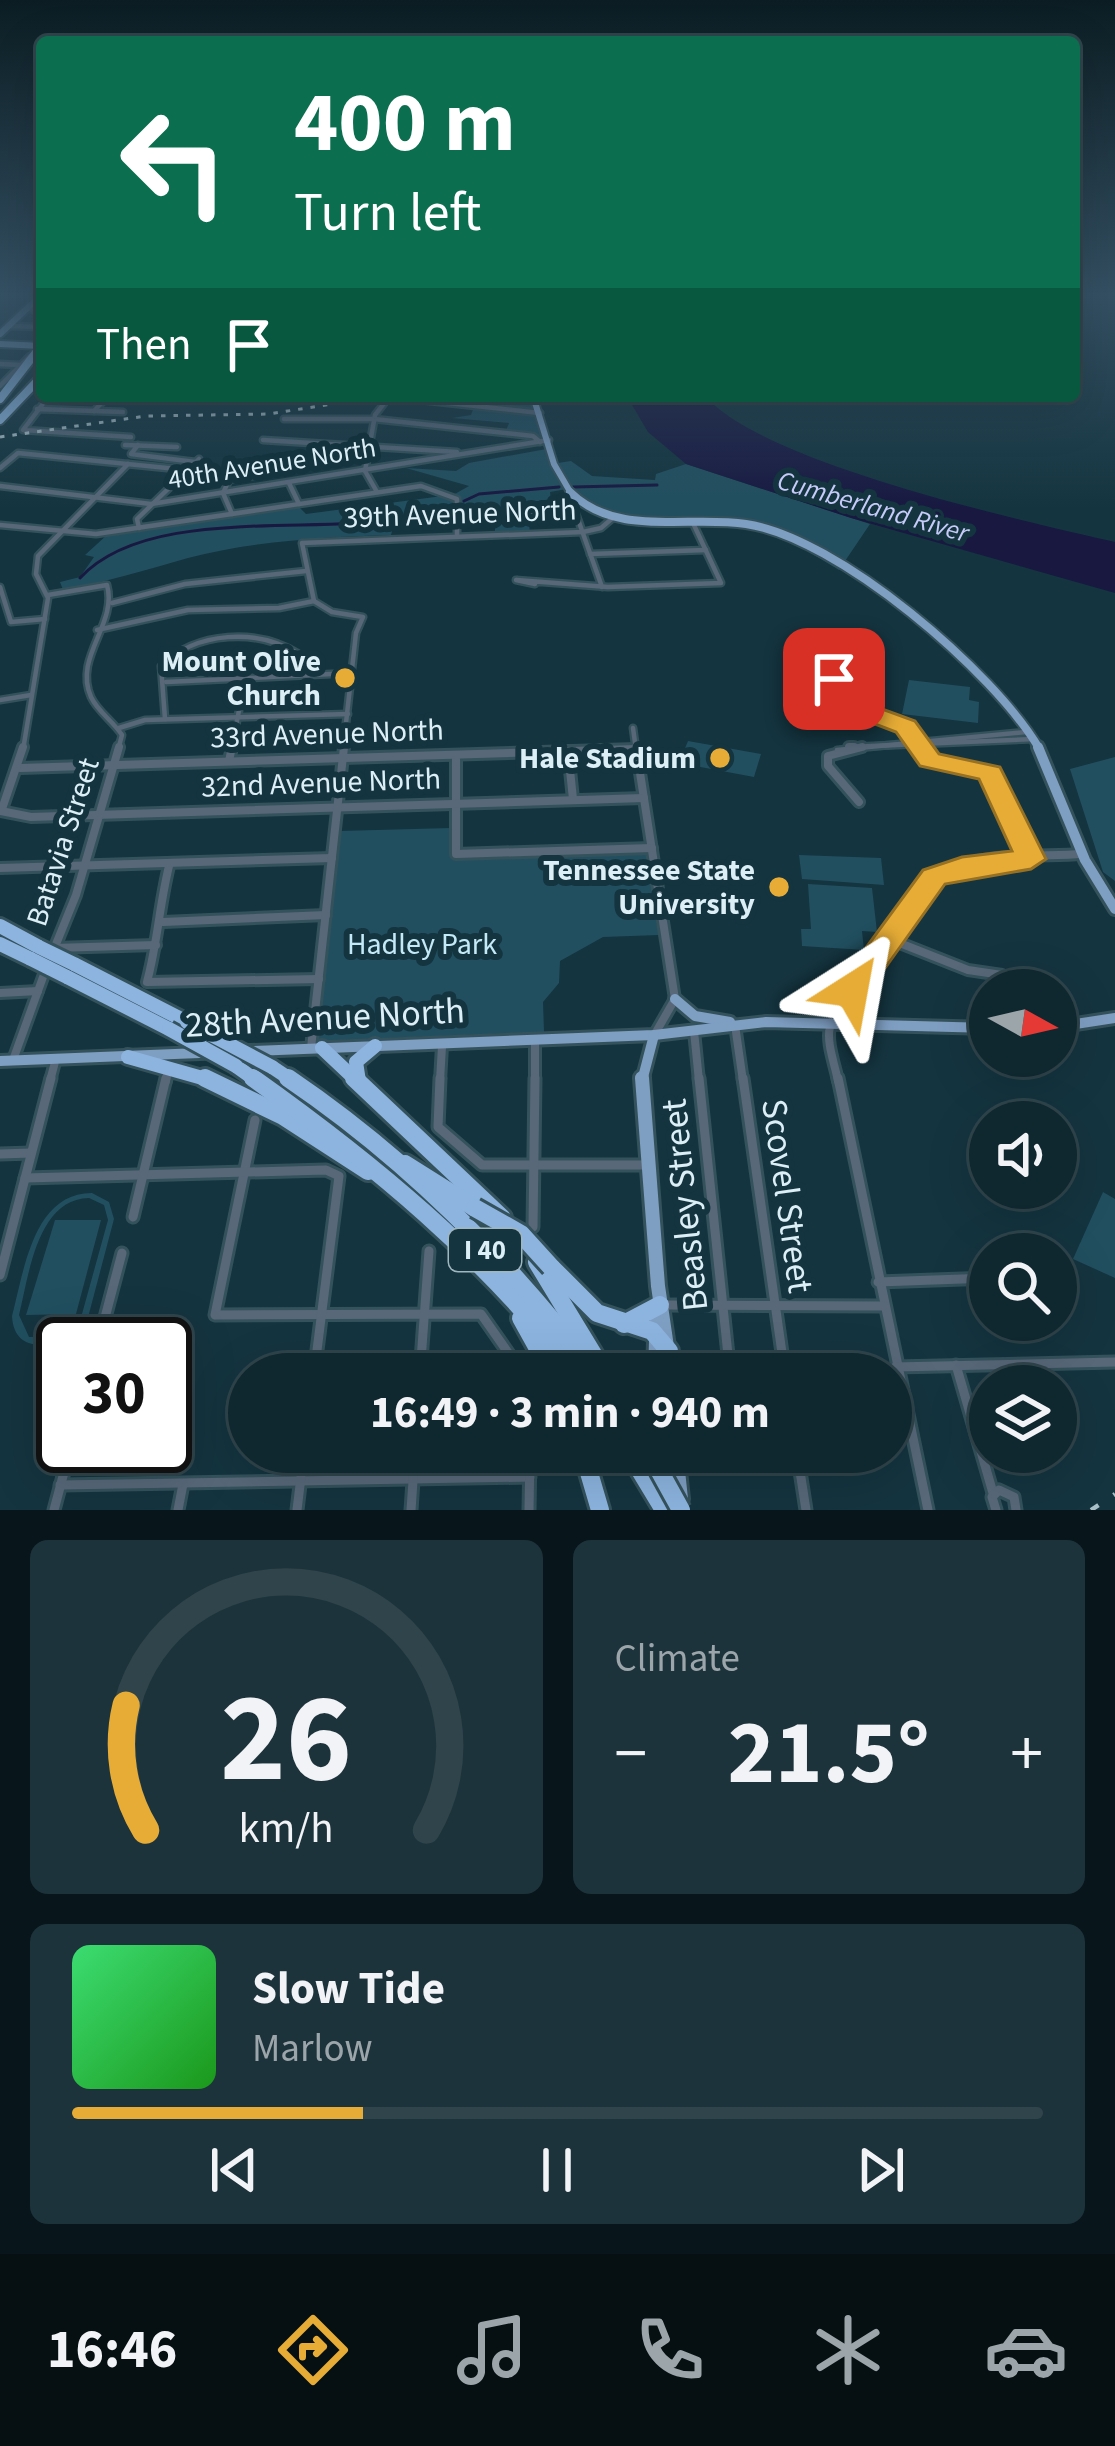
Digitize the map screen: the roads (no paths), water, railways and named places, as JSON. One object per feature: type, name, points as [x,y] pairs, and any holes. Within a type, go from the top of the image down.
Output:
[{"type":"highway","points":[[0,399],[25,367]]},
{"type":"highway","points":[[0,409],[36,371]]},
{"type":"highway","points":[[0,421],[36,390]]},
{"type":"highway","name":"I 40","points":[[0,926],[236,1066],[352,1147],[508,1296],[558,1353]]},
{"type":"highway","name":"I 40","points":[[0,944],[41,951]]},
{"type":"highway","name":"I 40","points":[[70,970],[187,1022],[272,1067],[365,1136],[458,1223],[576,1353]]},
{"type":"highway","points":[[359,1083],[356,1062],[375,1046]]},
{"type":"highway","points":[[316,1048],[495,1210],[532,1253],[592,1353]]},
{"type":"highway","points":[[199,1054],[196,1066],[202,1074]]},
{"type":"highway","points":[[128,1057],[202,1074],[269,1103],[400,1192]]},
{"type":"highway","points":[[365,1136],[521,1234],[597,1313],[652,1331],[669,1351]]},
{"type":"highway","points":[[508,1296],[540,1353]]},
{"type":"highway","points":[[623,1324],[660,1305]]},
{"type":"highway","points":[[589,1473],[600,1510]]},
{"type":"highway","points":[[642,1473],[665,1510]]},
{"type":"highway","points":[[661,1473],[681,1510]]},
{"type":"main road","points":[[535,402],[544,441],[571,495],[615,516],[752,524],[790,537],[949,645],[997,687],[1032,735],[1082,854],[1115,909]]},
{"type":"main road","points":[[675,999],[706,1020],[969,1027]]},
{"type":"main road","points":[[1077,1024],[1115,1018]]},
{"type":"main road","name":"28th Avenue North","points":[[6,1061],[653,1035],[766,1022]]},
{"type":"main road","points":[[653,1035],[641,1069],[660,1305],[669,1351]]},
{"type":"main road","points":[[654,1353],[652,1331],[660,1305]]},
{"type":"main road","points":[[663,1473],[665,1510]]},
{"type":"main road","points":[[678,1473],[681,1510]]},
{"type":"street","points":[[39,402],[23,430],[179,445],[156,467]]},
{"type":"street","points":[[94,411],[102,402]]},
{"type":"street","points":[[376,491],[365,471],[374,418],[383,402]]},
{"type":"street","points":[[440,402],[540,413]]},
{"type":"street","points":[[37,409],[124,412]]},
{"type":"street","points":[[284,419],[374,418],[544,441]]},
{"type":"street","points":[[263,440],[370,442],[467,453]]},
{"type":"street","name":"40th Avenue North","points":[[0,486],[151,504],[544,441]]},
{"type":"street","points":[[132,443],[131,454],[197,460],[137,519],[139,528]]},
{"type":"street","points":[[112,462],[132,443]]},
{"type":"street","points":[[0,468],[18,453],[187,470]]},
{"type":"street","points":[[2,807],[20,768],[45,619],[48,595],[36,574],[37,560],[128,464]]},
{"type":"street","points":[[227,480],[297,469]]},
{"type":"street","points":[[232,514],[224,493],[233,472]]},
{"type":"street","points":[[290,483],[299,504]]},
{"type":"street","points":[[0,524],[59,532],[139,528],[417,486],[449,493],[460,505],[457,535]]},
{"type":"street","points":[[530,512],[575,511],[602,587]]},
{"type":"street","name":"39th Avenue North","points":[[306,571],[302,543],[582,529],[615,516]]},
{"type":"street","points":[[535,584],[721,583],[692,519]]},
{"type":"street","points":[[590,554],[706,550]]},
{"type":"street","points":[[48,595],[101,585],[107,586],[112,603],[185,584],[306,571],[314,601]]},
{"type":"street","points":[[0,587],[11,622]]},
{"type":"street","points":[[98,630],[188,610],[279,608],[314,601],[337,613],[363,617],[352,673],[319,979],[316,1048]]},
{"type":"street","name":"Batavia Street","points":[[6,1061],[38,991],[41,951],[84,867],[114,765],[119,728],[88,692],[98,630],[112,603]]},
{"type":"street","points":[[0,626],[45,619]]},
{"type":"street","points":[[165,719],[166,682],[161,666],[205,640],[266,640],[290,646],[299,654],[298,674]]},
{"type":"street","points":[[826,641],[834,655],[835,683],[845,701],[903,725],[930,760],[990,773],[1031,859]]},
{"type":"street","points":[[166,682],[352,673]]},
{"type":"street","points":[[229,761],[246,676]]},
{"type":"street","points":[[0,700],[31,695]]},
{"type":"street","points":[[119,728],[165,719],[348,714]]},
{"type":"street","points":[[633,728],[675,999],[653,1035]]},
{"type":"street","points":[[859,802],[826,762],[832,752],[1032,735]]},
{"type":"street","name":"33rd Avenue North","points":[[20,768],[636,749]]},
{"type":"street","points":[[568,751],[573,799]]},
{"type":"street","points":[[456,755],[456,854],[652,848]]},
{"type":"street","name":"32nd Avenue North","points":[[2,807],[31,817],[644,798]]},
{"type":"street","points":[[892,1353],[827,1045],[832,1020],[937,875],[1082,854]]},
{"type":"street","points":[[0,868],[332,858]]},
{"type":"street","points":[[169,864],[158,909],[163,922],[147,982],[319,979]]},
{"type":"street","points":[[163,922],[326,915]]},
{"type":"street","points":[[887,938],[969,970]]},
{"type":"street","points":[[41,951],[156,945]]},
{"type":"street","points":[[0,993],[38,991]]},
{"type":"street","name":"Scovel Street","points":[[735,1025],[783,1353]]},
{"type":"street","name":"Beasley Street","points":[[694,1031],[728,1353]]},
{"type":"street","points":[[533,1227],[535,1039]]},
{"type":"street","points":[[442,1042],[438,1127],[482,1165],[649,1165]]},
{"type":"street","points":[[0,1275],[56,1058]]},
{"type":"street","points":[[133,1217],[167,1075]]},
{"type":"street","points":[[255,1120],[215,1315],[482,1314],[509,1353]]},
{"type":"street","points":[[0,1154],[31,1154]]},
{"type":"street","points":[[25,1178],[326,1170],[339,1176],[317,1353]]},
{"type":"street","points":[[421,1353],[429,1251]]},
{"type":"street","points":[[105,1317],[122,1253]]},
{"type":"street","points":[[878,1282],[969,1279]]},
{"type":"street","points":[[660,1305],[883,1306]]},
{"type":"street","points":[[912,1366],[1115,1361]]},
{"type":"street","points":[[956,1365],[996,1510]]},
{"type":"street","points":[[912,1440],[928,1510]]},
{"type":"street","points":[[54,1510],[63,1473]]},
{"type":"street","points":[[297,1510],[302,1473]]},
{"type":"street","points":[[410,1510],[414,1473]]},
{"type":"street","points":[[530,1473],[530,1510]]},
{"type":"street","points":[[800,1473],[806,1510]]},
{"type":"street","points":[[60,1485],[530,1477]]},
{"type":"street","points":[[178,1510],[183,1482]]},
{"type":"street","points":[[993,1493],[1011,1494],[1016,1510]]},
{"type":"water","name":"Cumberland River","points":[[630,402],[712,402],[736,421],[836,466],[959,504],[1115,542],[1115,593],[851,518],[686,464],[648,432]]},
{"type":"waterway","points":[[573,487],[657,485]]},
{"type":"waterway","points":[[464,501],[479,494],[559,487]]},
{"type":"waterway","points":[[80,578],[108,556],[143,541],[183,532],[391,520],[454,505]]},
{"type":"railway","points":[[0,437],[146,416],[269,414],[344,402]]},
{"type":"railway","points":[[1091,1510],[1115,1494]]},
{"type":"place","name":"Mount Olive Church","points":[[345,678]]},
{"type":"place","name":"Hale Stadium","points":[[720,758]]},
{"type":"place","name":"Tennessee State University","points":[[779,887]]},
{"type":"park label","name":"Hadley Park","points":[[422,944]]}]
